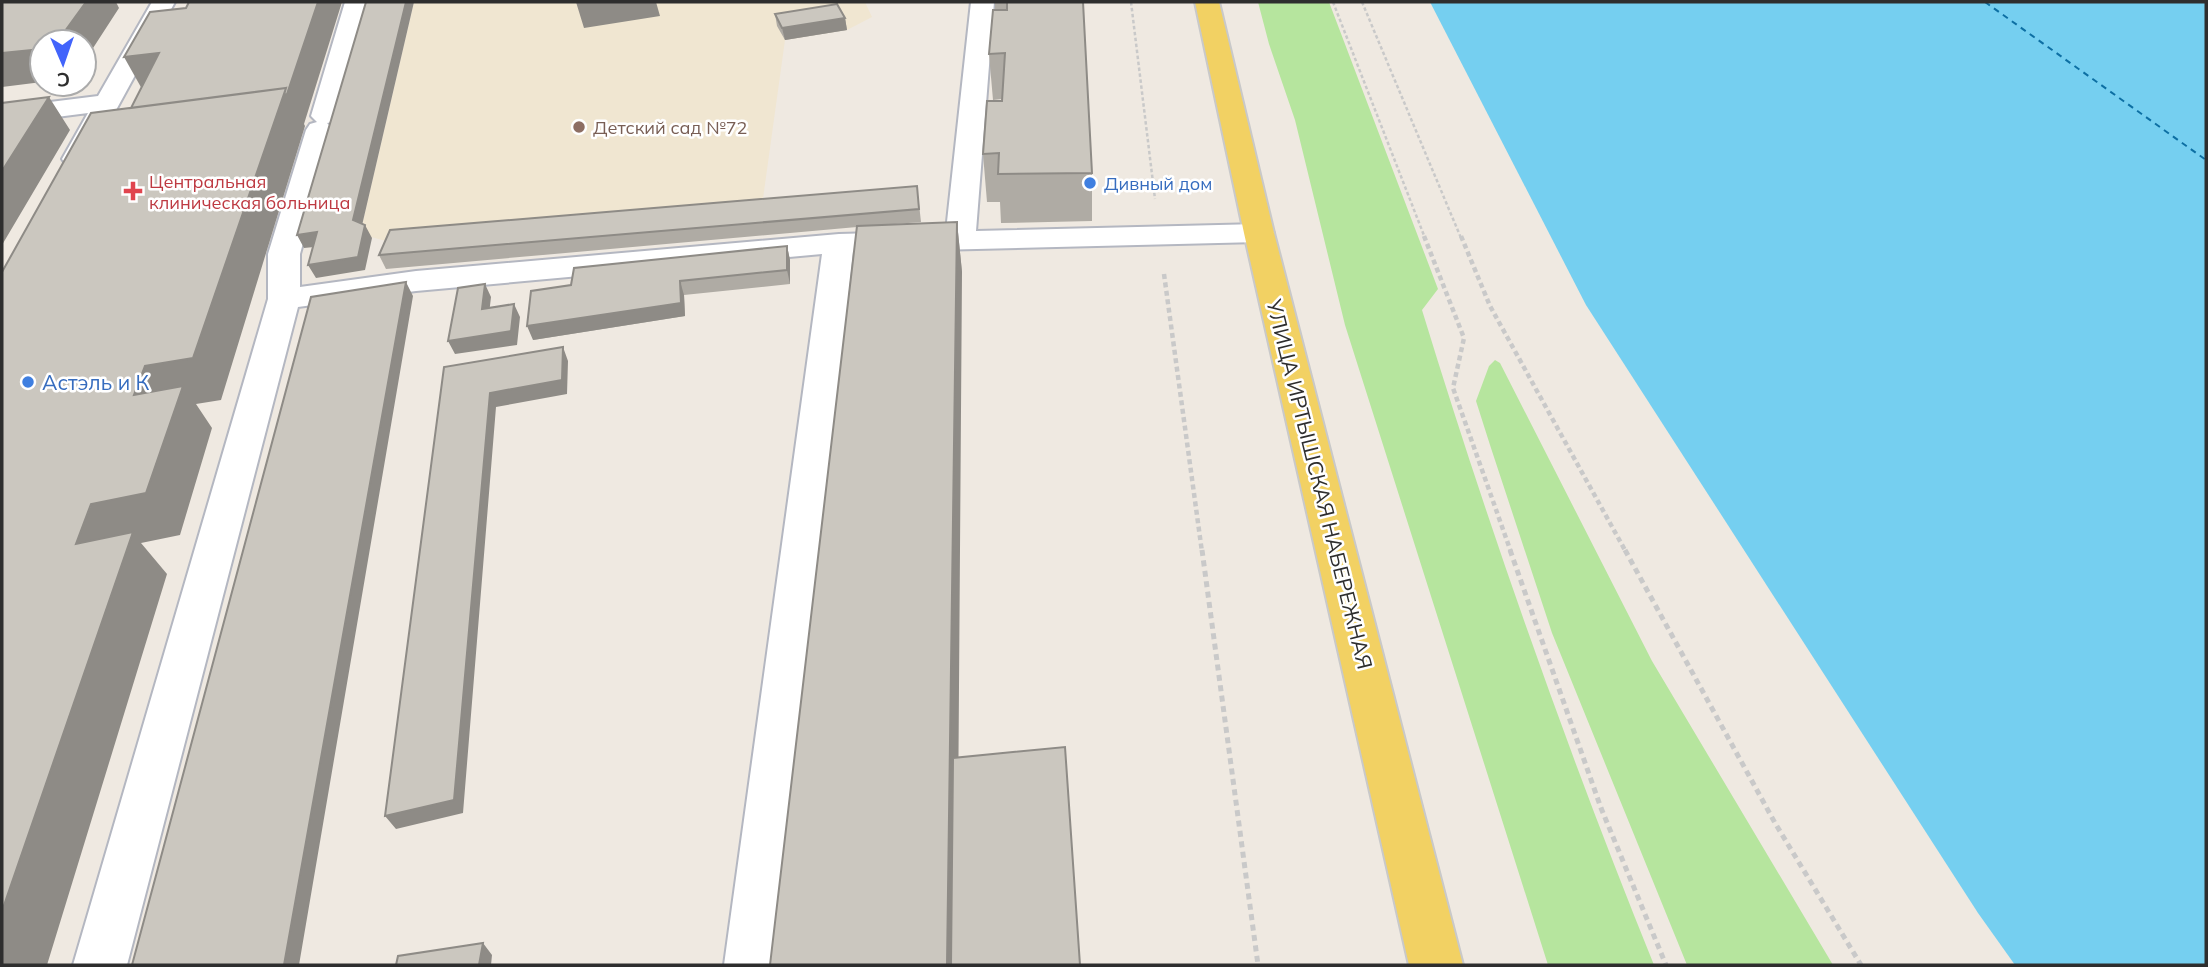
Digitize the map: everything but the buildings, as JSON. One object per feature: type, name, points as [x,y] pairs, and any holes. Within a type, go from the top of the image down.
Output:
[{"type":"main road","name":"УЛИЦА ИРТЫШСКАЯ НАБЕРЕЖНАЯ","points":[[1207,2],[1259,233],[1436,965]]},
{"type":"lane","points":[[61,186],[163,2]]},
{"type":"lane","points":[[100,965],[284,299],[284,254],[357,2]]},
{"type":"lane","points":[[960,241],[982,2]]},
{"type":"lane","points":[[2,116],[107,103]]},
{"type":"lane","points":[[284,299],[416,281],[839,243],[1259,233]]},
{"type":"lane","points":[[751,965],[839,243]]},
{"type":"path","points":[[1131,2],[1159,236],[1258,965]]},
{"type":"path","points":[[1333,2],[1464,338],[1453,388],[1601,808],[1667,965]]},
{"type":"path","points":[[1362,2],[1490,306],[1775,823],[1861,965]]},
{"type":"shaded area","name":"Детский сад №72","points":[[414,2],[865,2],[872,17],[847,30],[785,40],[761,213],[397,244],[360,234]]},
{"type":"green space","points":[[1258,2],[1329,2],[1438,289],[1422,310],[1502,558],[1560,722],[1654,965],[1548,965],[1345,325],[1295,120]]},
{"type":"green space","points":[[1495,360],[1500,363],[1652,661],[1833,965],[1687,965],[1552,633],[1476,401],[1489,366]]},
{"type":"water","points":[[1430,2],[2206,2],[2206,965],[2015,965],[1978,913],[1586,305]]},
{"type":"ferry route","points":[[1985,2],[2206,160]]},
{"type":"place","name":"Детский сад №72","points":[[579,127]]},
{"type":"place","name":"Дивный дом","points":[[1090,183]]},
{"type":"place","name":"Центральная клиническая больница","points":[[133,191]]},
{"type":"place","name":"Астэль и К","points":[[28,382]]}]
